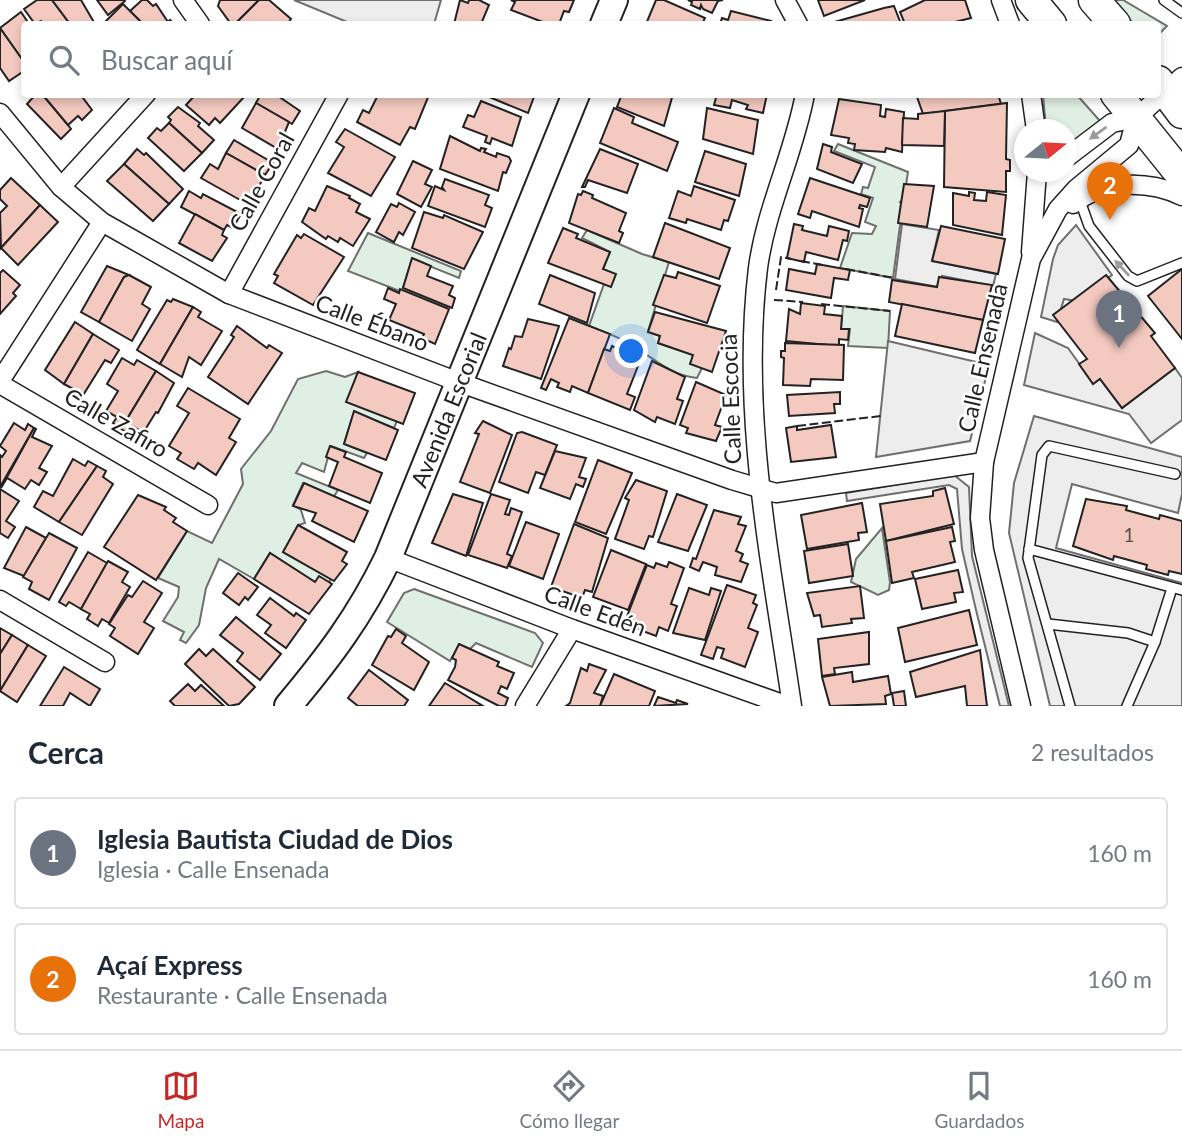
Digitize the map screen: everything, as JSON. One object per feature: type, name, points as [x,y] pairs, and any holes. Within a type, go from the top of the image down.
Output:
[{"type":"main road","points":[[1031,0],[1048,21]]},
{"type":"main road","points":[[1094,0],[1112,21]]},
{"type":"main road","points":[[1119,98],[1182,176]]},
{"type":"street","points":[[183,0],[198,21]]},
{"type":"street","points":[[605,21],[614,0]]},
{"type":"street","points":[[785,0],[796,21]]},
{"type":"street","points":[[1001,0],[1009,21]]},
{"type":"street","points":[[1077,150],[1112,123],[1136,118],[1171,91]]},
{"type":"street","points":[[61,187],[142,98]]},
{"type":"street","name":"Calle Coral","points":[[229,294],[337,98]]},
{"type":"street","name":"Avenida Escorial","points":[[288,706],[326,661],[365,606],[388,558],[574,98]]},
{"type":"street","name":"Calle Escocia","points":[[790,706],[760,490],[753,386],[753,333],[759,266],[774,198],[804,98]]},
{"type":"street","points":[[1032,98],[1034,119]]},
{"type":"street","name":"Calle Ébano","points":[[0,113],[61,187],[102,222],[229,294],[461,383],[760,490],[776,493],[984,462]]},
{"type":"street","points":[[1031,259],[1060,214],[1129,145],[1136,118]]},
{"type":"street","points":[[1031,259],[1037,182]]},
{"type":"street","points":[[1078,194],[1125,186],[1160,188],[1182,196]]},
{"type":"street","points":[[0,382],[102,222]]},
{"type":"street","name":"Calle Ensenada","points":[[1021,706],[984,550],[980,518],[984,462],[1031,259]]},
{"type":"street","name":"Calle Zafiro","points":[[0,382],[208,505]]},
{"type":"street","name":"Calle Edén","points":[[388,558],[572,629],[790,706]]},
{"type":"street","points":[[0,600],[105,663]]},
{"type":"street","points":[[525,706],[572,629]]},
{"type":"lane","points":[[1164,0],[1182,13]]},
{"type":"lane","points":[[1078,194],[1089,226],[1128,276],[1137,281],[1182,263]]},
{"type":"lane","points":[[1070,706],[1028,558],[1042,455],[1049,446],[1175,474]]},
{"type":"lane","points":[[1030,549],[1177,589],[1127,706]]},
{"type":"lane","points":[[1048,624],[1128,633],[1155,642]]},
{"type":"green space","points":[[1111,0],[1123,0],[1159,21],[1131,21]]},
{"type":"green space","points":[[1043,98],[1080,98],[1100,121],[1077,142],[1077,119],[1045,119]]},
{"type":"green space","points":[[838,144],[908,172],[904,198],[900,202],[903,203],[893,278],[840,268],[852,233],[872,234],[876,226],[865,222],[873,198],[861,194],[863,187],[868,188],[875,167],[834,151]]},
{"type":"green space","points":[[587,230],[642,254],[669,262],[648,331],[660,336],[658,343],[693,355],[702,368],[697,378],[678,374],[629,343],[589,326],[604,284],[603,269],[610,252],[582,238]]},
{"type":"green space","points":[[368,233],[461,271],[459,278],[412,259],[403,288],[447,306],[446,309],[348,271]]},
{"type":"green space","points":[[843,306],[890,311],[888,348],[848,346],[850,329],[841,329]]},
{"type":"green space","points":[[326,371],[345,377],[358,372],[347,402],[397,421],[394,428],[354,412],[344,444],[367,453],[364,458],[331,446],[324,472],[302,463],[296,473],[338,490],[333,498],[303,483],[293,505],[301,510],[305,523],[298,525],[283,552],[331,579],[329,582],[315,582],[270,553],[254,579],[219,559],[206,588],[199,625],[186,643],[180,640],[184,632],[163,621],[178,597],[179,587],[158,578],[187,531],[212,543],[243,484],[241,469],[271,431],[298,379]]},
{"type":"green space","points":[[882,528],[890,582],[889,590],[878,595],[851,582],[856,559]]},
{"type":"green space","points":[[414,589],[535,633],[543,643],[532,667],[476,643],[470,649],[459,645],[450,661],[387,622],[404,593]]},
{"type":"shaded area","points":[[294,0],[441,0],[435,21],[345,21]]},
{"type":"shaded area","points":[[902,224],[939,230],[932,261],[996,274],[993,286],[942,276],[938,287],[895,279]]},
{"type":"shaded area","points":[[1076,225],[1112,275],[1076,301],[1064,299],[1057,322],[1041,317],[1058,245]]},
{"type":"shaded area","points":[[1035,333],[1068,348],[1093,383],[1100,379],[1122,408],[1175,368],[1182,378],[1182,420],[1151,443],[1129,414],[1024,385]]},
{"type":"shaded area","points":[[888,341],[989,365],[970,441],[876,457]]},
{"type":"shaded area","points":[[1034,416],[1182,457],[1182,494],[1178,513],[1072,484],[1056,548],[1182,583],[1182,706],[1050,706],[1009,533],[1014,483]]},
{"type":"shaded area","points":[[954,475],[969,487],[972,556],[1009,706],[1000,706],[976,610],[962,549],[957,489],[949,485],[847,501],[846,493]]},
{"type":"building","points":[[37,0],[52,0],[68,21],[33,21],[24,9]]},
{"type":"building","points":[[52,0],[81,0],[93,21],[68,21]]},
{"type":"building","points":[[97,0],[124,0],[125,1],[108,15]]},
{"type":"building","points":[[142,0],[147,0],[153,6],[156,4],[167,21],[140,21],[130,11]]},
{"type":"building","points":[[220,0],[259,0],[238,21],[229,21],[218,6]]},
{"type":"building","points":[[259,0],[269,0],[291,19],[289,21],[238,21]]},
{"type":"building","points":[[460,0],[468,3],[469,0],[479,0],[489,5],[482,21],[455,21]]},
{"type":"building","points":[[511,0],[574,0],[569,12],[564,11],[560,21],[540,21],[511,10],[515,2]]},
{"type":"building","points":[[656,0],[664,0],[705,18],[704,21],[647,21]]},
{"type":"building","points":[[688,0],[723,0],[718,1],[712,13],[701,5],[700,9],[691,5],[692,2]]},
{"type":"building","points":[[818,0],[865,0],[824,16]]},
{"type":"building","points":[[925,0],[965,0],[971,18],[959,21],[904,21],[900,12]]},
{"type":"building","points":[[123,4],[140,21],[106,21]]},
{"type":"building","points":[[894,6],[900,21],[838,21]]},
{"type":"building","points":[[731,11],[771,21],[721,21],[722,18],[728,20]]},
{"type":"building","points":[[21,12],[27,21],[21,21],[21,58],[0,28]]},
{"type":"building","points":[[0,28],[21,58],[21,73],[9,81],[0,68]]},
{"type":"building","points":[[32,98],[45,98],[71,129],[61,139],[27,104]]},
{"type":"building","points":[[45,98],[83,98],[92,110],[82,120],[78,116],[68,125]]},
{"type":"building","points":[[192,98],[243,98],[220,123],[215,118],[209,125],[186,105]]},
{"type":"building","points":[[259,98],[281,98],[300,111],[292,124],[256,103]]},
{"type":"building","points":[[376,98],[428,98],[415,129],[410,127],[400,145],[357,122],[363,110],[369,113]]},
{"type":"building","points":[[492,98],[534,98],[528,113]]},
{"type":"building","points":[[620,98],[672,98],[664,126],[617,107]]},
{"type":"building","points":[[716,98],[766,98],[763,113],[746,109],[748,105],[732,100],[730,108],[714,105]]},
{"type":"building","points":[[917,98],[999,98],[1001,104],[923,114]]},
{"type":"building","points":[[839,99],[881,105],[880,116],[885,117],[886,109],[904,112],[902,152],[886,148],[885,152],[854,150],[855,144],[848,143],[849,138],[831,135]]},
{"type":"building","points":[[481,101],[521,117],[512,146],[492,138],[490,144],[485,142],[487,136],[463,127],[468,115],[474,117]]},
{"type":"building","points":[[256,103],[289,122],[278,149],[242,128]]},
{"type":"building","points":[[1007,103],[1006,159],[1010,160],[1010,171],[1006,171],[1006,192],[944,187],[945,111]]},
{"type":"building","points":[[178,107],[200,123],[198,126],[214,140],[202,153],[169,123],[171,120],[168,117]]},
{"type":"building","points":[[614,108],[634,117],[632,123],[678,142],[667,171],[600,143]]},
{"type":"building","points":[[707,108],[758,120],[753,154],[703,139]]},
{"type":"building","points":[[945,111],[944,146],[902,145],[903,118],[918,119],[918,114]]},
{"type":"building","points":[[169,123],[202,153],[184,171],[148,138],[157,128],[161,131]]},
{"type":"building","points":[[345,129],[395,157],[371,196],[328,173],[344,147],[336,142]]},
{"type":"building","points":[[450,136],[480,151],[481,148],[486,149],[484,152],[496,157],[497,153],[509,157],[511,161],[506,173],[503,172],[498,191],[440,169]]},
{"type":"building","points":[[234,140],[273,163],[265,175],[226,153]]},
{"type":"building","points":[[823,144],[832,147],[831,152],[862,164],[853,183],[817,169]]},
{"type":"building","points":[[137,149],[144,155],[146,153],[183,189],[169,204],[124,164]]},
{"type":"building","points":[[600,149],[638,164],[627,193],[588,180],[585,187],[582,187]]},
{"type":"building","points":[[705,151],[746,164],[739,196],[695,182]]},
{"type":"building","points":[[226,153],[265,175],[249,205],[201,178],[210,164],[218,169]]},
{"type":"building","points":[[413,161],[432,170],[425,184],[432,187],[421,207],[397,194]]},
{"type":"building","points":[[124,164],[169,204],[153,221],[107,181]]},
{"type":"building","points":[[11,178],[40,205],[1,248],[0,213],[7,206],[0,199],[0,190]]},
{"type":"building","points":[[810,178],[870,198],[867,207],[860,205],[859,208],[863,209],[859,227],[812,211],[810,218],[798,214]]},
{"type":"building","points":[[445,179],[489,195],[485,205],[492,208],[485,227],[428,206],[435,186],[444,190],[442,187]]},
{"type":"building","points":[[904,184],[934,186],[927,227],[898,223]]},
{"type":"building","points":[[327,186],[350,196],[349,198],[360,204],[356,212],[370,219],[353,246],[340,238],[338,242],[328,236],[326,239],[302,222],[309,208],[315,211]]},
{"type":"building","points":[[694,186],[735,200],[728,221],[724,220],[721,230],[687,219],[686,223],[669,218],[678,191],[691,196]]},
{"type":"building","points":[[189,191],[201,198],[203,194],[241,214],[233,228],[227,225],[224,230],[181,207]]},
{"type":"building","points":[[583,191],[593,195],[592,198],[626,213],[619,231],[623,233],[619,243],[569,223],[578,194],[581,195]]},
{"type":"building","points":[[969,192],[975,193],[974,200],[986,201],[987,192],[1006,195],[1002,235],[953,225],[953,193],[969,196]]},
{"type":"building","points":[[399,203],[415,212],[403,235],[399,232],[394,242],[376,232],[391,204],[397,207]]},
{"type":"building","points":[[40,205],[58,222],[18,265],[1,248]]},
{"type":"building","points":[[424,212],[443,218],[444,215],[483,232],[464,269],[412,248]]},
{"type":"building","points":[[195,214],[224,230],[222,235],[227,238],[212,261],[179,243]]},
{"type":"building","points":[[665,223],[730,248],[719,279],[653,257]]},
{"type":"building","points":[[794,224],[803,226],[802,230],[827,236],[829,226],[849,231],[847,241],[843,240],[838,260],[806,252],[804,262],[787,258]]},
{"type":"building","points":[[941,226],[1005,239],[998,274],[932,261]]},
{"type":"building","points":[[563,228],[578,234],[576,238],[610,252],[603,269],[616,274],[611,287],[548,263]]},
{"type":"building","points":[[304,234],[344,257],[313,305],[274,283],[278,276],[274,274],[297,235],[301,238]]},
{"type":"building","points":[[412,258],[431,266],[427,276],[453,286],[449,295],[455,298],[452,308],[403,288]]},
{"type":"building","points":[[817,264],[850,270],[848,280],[834,278],[831,298],[786,290],[789,269],[815,274]]},
{"type":"building","points":[[107,266],[129,275],[124,277],[99,322],[81,312]]},
{"type":"building","points":[[1182,269],[1182,339],[1148,296]]},
{"type":"building","points":[[3,270],[20,285],[13,293],[16,296],[0,314],[0,273]]},
{"type":"building","points":[[678,272],[720,286],[707,323],[653,305],[664,275],[676,278]]},
{"type":"building","points":[[129,275],[151,287],[142,304],[150,309],[132,341],[99,322],[124,277]]},
{"type":"building","points":[[550,275],[595,293],[587,323],[539,304]]},
{"type":"building","points":[[1106,275],[1155,333],[1151,336],[1175,368],[1122,408],[1100,379],[1093,384],[1079,364],[1087,359],[1053,315]]},
{"type":"building","points":[[939,277],[992,285],[983,320],[889,302],[892,280],[937,287]]},
{"type":"building","points":[[388,288],[399,293],[400,289],[449,309],[435,344],[422,338],[424,334],[389,320],[396,304],[384,299]]},
{"type":"building","points":[[173,299],[193,307],[160,364],[137,350],[167,300],[171,302]]},
{"type":"building","points":[[801,303],[825,306],[824,314],[842,316],[841,329],[849,329],[848,340],[839,339],[839,346],[786,341],[789,309],[800,314]]},
{"type":"building","points":[[902,304],[983,320],[975,353],[895,336]]},
{"type":"building","points":[[193,307],[201,312],[198,317],[222,331],[201,365],[189,357],[182,377],[160,364]]},
{"type":"building","points":[[655,312],[726,331],[712,372],[690,364],[693,355],[658,343],[660,336],[648,332]]},
{"type":"building","points":[[569,318],[610,334],[588,393],[572,386],[570,392],[557,387],[559,383],[551,379],[546,390],[541,388]]},
{"type":"building","points":[[528,319],[559,326],[541,379],[503,366],[515,336],[522,337]]},
{"type":"building","points":[[75,322],[93,334],[64,384],[45,370]]},
{"type":"building","points":[[237,326],[267,348],[269,345],[282,353],[248,404],[208,377],[234,337],[231,335]]},
{"type":"building","points":[[93,334],[119,350],[111,363],[105,360],[80,400],[72,395],[75,390],[64,384]]},
{"type":"building","points":[[785,343],[844,345],[843,380],[811,379],[810,386],[783,385],[784,358],[781,357],[781,351],[785,351]]},
{"type":"building","points":[[612,346],[640,361],[627,394],[635,397],[630,410],[588,393],[604,349],[610,351]]},
{"type":"building","points":[[122,358],[134,365],[137,360],[156,371],[121,429],[113,423],[117,417],[106,411],[118,391],[107,384]]},
{"type":"building","points":[[652,361],[685,377],[677,399],[683,401],[675,424],[657,417],[655,422],[634,410]]},
{"type":"building","points":[[156,371],[174,383],[158,413],[156,412],[143,433],[134,427],[130,434],[121,429]]},
{"type":"building","points":[[358,372],[415,393],[403,424],[346,402]]},
{"type":"building","points":[[696,382],[726,395],[715,425],[722,427],[716,441],[686,433],[688,428],[680,425]]},
{"type":"building","points":[[188,388],[240,419],[229,438],[236,442],[216,475],[198,463],[194,469],[177,459],[181,453],[169,446],[189,413],[177,406]]},
{"type":"building","points":[[840,392],[840,404],[834,404],[835,413],[789,416],[787,395]]},
{"type":"building","points":[[354,411],[398,430],[386,460],[344,444]]},
{"type":"building","points":[[483,421],[512,435],[490,493],[460,482],[479,434],[475,433]]},
{"type":"building","points":[[14,423],[25,430],[28,424],[34,428],[0,487],[0,455],[2,457],[6,451],[0,446]]},
{"type":"building","points":[[831,425],[836,457],[791,462],[786,428],[797,426],[797,430]]},
{"type":"building","points":[[34,428],[36,429],[32,437],[52,446],[39,468],[47,472],[39,485],[31,480],[25,489],[7,478],[1,488]]},
{"type":"building","points":[[522,432],[557,445],[545,475],[536,472],[528,493],[499,482],[517,433]]},
{"type":"building","points":[[330,446],[346,452],[344,457],[382,473],[370,503],[329,486],[338,462],[326,457]]},
{"type":"building","points":[[555,451],[586,458],[579,477],[586,479],[583,487],[576,484],[570,499],[540,488]]},
{"type":"building","points":[[73,459],[85,466],[88,461],[97,466],[59,522],[34,507],[43,491],[53,496]]},
{"type":"building","points":[[598,460],[632,473],[606,534],[575,522]]},
{"type":"building","points":[[97,466],[106,471],[103,477],[113,484],[82,535],[59,522]]},
{"type":"building","points":[[636,480],[667,491],[653,537],[649,536],[644,549],[615,539],[629,500],[625,498]]},
{"type":"building","points":[[304,483],[368,511],[354,542],[312,521],[316,513],[293,506]]},
{"type":"building","points":[[945,488],[954,524],[886,541],[880,504],[933,496],[933,491]]},
{"type":"building","points":[[0,489],[19,501],[6,521],[15,527],[8,538],[0,533]]},
{"type":"building","points":[[453,494],[483,503],[466,556],[432,543]]},
{"type":"building","points":[[491,494],[510,500],[505,514],[509,515],[511,508],[522,512],[507,554],[512,556],[507,568],[468,555]]},
{"type":"building","points":[[677,494],[707,505],[688,551],[658,542]]},
{"type":"building","points":[[138,495],[166,507],[164,510],[176,518],[173,522],[187,531],[156,580],[104,547]]},
{"type":"building","points":[[1086,499],[1127,506],[1126,510],[1159,519],[1160,515],[1182,521],[1182,574],[1169,571],[1168,575],[1146,569],[1147,565],[1114,556],[1113,560],[1073,546]]},
{"type":"building","points":[[862,503],[867,532],[858,533],[859,540],[807,549],[801,515]]},
{"type":"building","points":[[714,510],[741,517],[738,524],[746,526],[736,551],[743,554],[740,561],[748,564],[741,582],[715,575],[717,567],[703,562],[699,571],[690,567],[693,558],[696,559]]},
{"type":"building","points":[[526,522],[559,534],[543,579],[509,566]]},
{"type":"building","points":[[574,524],[608,538],[592,592],[585,590],[582,598],[551,587]]},
{"type":"building","points":[[298,525],[347,552],[342,561],[347,564],[334,581],[283,552]]},
{"type":"building","points":[[26,527],[46,538],[24,576],[4,568]]},
{"type":"building","points":[[952,527],[955,541],[950,542],[955,562],[912,572],[914,578],[892,583],[886,541]]},
{"type":"building","points":[[49,533],[77,548],[49,600],[29,589],[32,582],[23,577]]},
{"type":"building","points":[[848,544],[853,576],[809,583],[804,551]]},
{"type":"building","points":[[611,550],[646,564],[628,610],[593,597]]},
{"type":"building","points":[[88,552],[107,563],[81,609],[69,602],[66,606],[59,602]]},
{"type":"building","points":[[270,553],[315,582],[319,576],[332,584],[309,614],[254,579]]},
{"type":"building","points":[[108,561],[128,572],[122,582],[130,587],[109,623],[102,619],[98,626],[87,619],[90,614],[81,609]]},
{"type":"building","points":[[669,562],[684,568],[671,604],[677,606],[668,631],[659,627],[656,636],[624,624],[647,565],[654,568],[656,563],[667,567]]},
{"type":"building","points":[[958,570],[963,592],[954,593],[956,602],[922,609],[915,579]]},
{"type":"building","points":[[238,573],[258,587],[248,600],[245,597],[239,605],[223,593]]},
{"type":"building","points":[[143,581],[162,593],[144,622],[154,628],[138,654],[110,636],[115,628],[109,624],[128,595],[132,597]]},
{"type":"building","points":[[727,585],[756,595],[753,603],[757,605],[748,628],[758,632],[745,667],[721,658],[724,649],[717,647],[713,659],[701,655]]},
{"type":"building","points":[[860,586],[864,618],[851,619],[852,623],[822,627],[820,615],[814,616],[807,593]]},
{"type":"building","points":[[689,588],[709,595],[711,588],[721,591],[705,640],[673,633]]},
{"type":"building","points":[[270,598],[294,616],[296,613],[306,620],[286,648],[265,633],[271,625],[257,615]]},
{"type":"building","points":[[969,610],[977,645],[905,662],[898,628]]},
{"type":"building","points":[[236,617],[281,654],[260,680],[237,661],[243,653],[220,635]]},
{"type":"building","points":[[0,628],[12,635],[0,654]]},
{"type":"building","points":[[396,629],[406,636],[402,643],[429,662],[414,690],[372,665],[388,636],[391,637]]},
{"type":"building","points":[[869,632],[869,664],[834,668],[835,674],[822,676],[818,639]]},
{"type":"building","points":[[12,635],[28,645],[0,691],[0,654]]},
{"type":"building","points":[[459,644],[499,662],[497,666],[514,673],[507,689],[501,686],[498,693],[508,698],[505,706],[499,706],[448,680],[455,667],[456,660],[452,658]]},
{"type":"building","points":[[28,645],[46,656],[17,702],[0,691]]},
{"type":"building","points":[[199,649],[206,656],[213,649],[255,687],[239,704],[229,706],[185,664]]},
{"type":"building","points":[[980,650],[987,706],[967,706],[965,686],[916,697],[910,672]]},
{"type":"building","points":[[589,664],[606,670],[594,693],[603,696],[600,706],[566,706],[570,703],[581,668],[587,671]]},
{"type":"building","points":[[64,667],[100,689],[90,706],[70,693],[63,706],[40,706]]},
{"type":"building","points":[[369,670],[408,700],[404,706],[358,706],[348,698]]},
{"type":"building","points":[[852,672],[853,682],[888,676],[891,694],[885,696],[886,704],[830,706],[822,677]]},
{"type":"building","points":[[614,674],[655,691],[649,706],[600,706]]},
{"type":"building","points":[[445,683],[483,706],[429,706]]},
{"type":"building","points":[[188,684],[195,691],[201,685],[224,706],[175,706],[170,701]]},
{"type":"building","points":[[904,691],[906,706],[894,706],[892,693]]},
{"type":"building","points":[[658,697],[676,703],[677,700],[688,704],[654,706]]},
{"type":"fence","points":[[776,290],[781,257],[791,259]]},
{"type":"fence","points":[[801,261],[822,265]]},
{"type":"fence","points":[[846,269],[894,278]]},
{"type":"fence","points":[[774,300],[803,302]]},
{"type":"fence","points":[[821,304],[890,311]]},
{"type":"fence","points":[[797,426],[881,416]]},
{"type":"place","name":"Açaí Express","points":[[1110,220]]},
{"type":"place","name":"Iglesia Bautista Ciudad de Dios","points":[[1119,348]]}]
